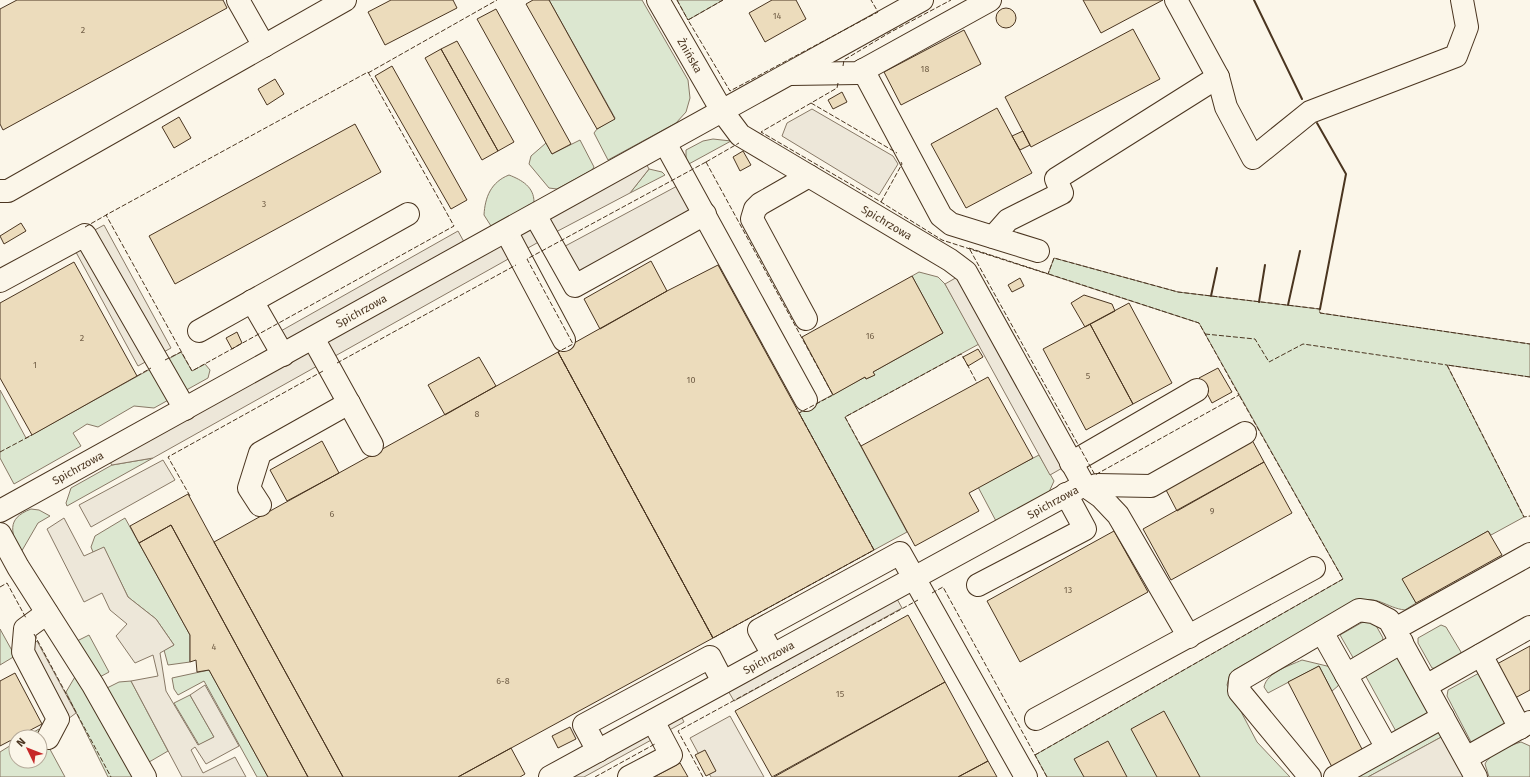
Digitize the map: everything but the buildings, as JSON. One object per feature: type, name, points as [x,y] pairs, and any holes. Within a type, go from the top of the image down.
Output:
[{"type":"street","points":[[238,0],[264,46]]},
{"type":"street","name":"Żnińska","points":[[658,0],[722,111]]},
{"type":"street","name":"Spichrzowa","points":[[0,511],[922,0]]},
{"type":"street","points":[[790,74],[858,73],[990,0]]},
{"type":"street","points":[[1176,0],[1218,76],[1226,107],[1253,158],[1310,112],[1456,56],[1467,27],[1462,0]]},
{"type":"street","points":[[0,191],[8,191],[264,46],[334,3]]},
{"type":"street","points":[[863,70],[941,216],[951,224],[1038,252]]},
{"type":"street","points":[[993,237],[1008,220],[1062,193],[1056,179],[1218,76]]},
{"type":"street","name":"Spichrzowa","points":[[550,777],[1079,489],[1071,463],[966,272],[950,260],[740,135],[722,111]]},
{"type":"street","points":[[666,143],[806,400]]},
{"type":"street","points":[[806,319],[752,219],[755,209],[760,204],[810,176]]},
{"type":"street","points":[[199,331],[408,214]]},
{"type":"street","points":[[535,215],[575,286],[705,214]]},
{"type":"street","points":[[506,231],[564,340]]},
{"type":"street","points":[[0,281],[85,235],[184,409]]},
{"type":"street","points":[[252,301],[283,355]]},
{"type":"street","points":[[313,338],[372,445]]},
{"type":"street","points":[[1071,463],[1197,390]]},
{"type":"street","points":[[260,506],[249,488],[260,453],[349,403]]},
{"type":"street","points":[[1079,489],[1097,485],[1151,486],[1245,433]]},
{"type":"street","points":[[978,585],[1085,528],[1079,489]]},
{"type":"street","points":[[1079,489],[1101,497],[1118,515],[1189,637]]},
{"type":"street","points":[[0,534],[18,567],[93,685],[146,777]]},
{"type":"street","points":[[773,655],[759,630],[900,553],[1026,777]]},
{"type":"street","points":[[1346,675],[1398,636],[1530,554]]},
{"type":"street","points":[[1036,719],[1314,568]]},
{"type":"street","points":[[1310,777],[1239,691],[1240,680],[1359,610],[1373,612],[1390,620],[1476,777]]},
{"type":"street","points":[[47,613],[25,629],[24,652],[58,719],[48,738]]},
{"type":"street","points":[[1426,686],[1530,627]]},
{"type":"street","points":[[1322,632],[1387,748]]},
{"type":"street","points":[[1466,758],[1525,725],[1481,655]]},
{"type":"street","points":[[598,751],[584,725],[710,658],[723,682]]},
{"type":"street","points":[[1335,777],[1443,717]]},
{"type":"street","points":[[629,777],[671,755],[653,721]]},
{"type":"green space","points":[[549,0],[642,0],[688,80],[690,98],[686,112],[676,123],[608,160],[594,133],[597,129],[615,118]]},
{"type":"green space","points":[[677,0],[723,0],[688,20]]},
{"type":"green space","points":[[713,139],[731,141],[687,165],[686,150],[703,141]]},
{"type":"green space","points":[[580,140],[594,167],[592,170],[557,189],[549,188],[529,164],[531,156],[546,143],[552,154]]},
{"type":"green space","points":[[649,169],[662,172],[665,175],[630,193]]},
{"type":"green space","points":[[509,175],[523,182],[530,188],[534,202],[514,216],[491,226],[484,215],[488,196],[493,186]]},
{"type":"green space","points":[[1054,258],[1178,292],[1319,309],[1320,313],[1530,344],[1530,377],[1447,365],[1524,517],[1491,535],[1488,531],[1403,579],[1416,603],[1405,610],[1398,609],[1376,600],[1363,600],[1356,602],[1234,670],[1230,674],[1227,685],[1257,742],[1290,777],[1047,777],[1035,755],[1343,579],[1199,323],[1048,274]]},
{"type":"green space","points":[[919,272],[938,277],[945,284],[979,344],[845,417],[907,532],[874,550],[799,413],[865,377],[866,379],[874,375],[873,372],[943,333],[912,276]]},
{"type":"green space","points":[[181,352],[192,371],[205,364],[210,370],[208,378],[154,408],[134,406],[98,427],[87,424],[73,433],[81,446],[14,484],[0,458],[0,390],[26,438]]},
{"type":"green space","points":[[1039,455],[1054,481],[1049,492],[996,521],[978,487]]},
{"type":"green space","points":[[153,458],[67,506],[66,503],[71,488],[112,465]]},
{"type":"green space","points":[[31,509],[39,510],[50,516],[38,523],[20,554],[13,533],[14,522],[17,517]]},
{"type":"green space","points":[[125,518],[190,635],[190,662],[168,665],[164,650],[174,645],[156,619],[128,597],[104,548],[93,552],[91,547],[95,536]]},
{"type":"green space","points":[[1368,621],[1374,622],[1383,638],[1381,645],[1355,661],[1340,635],[1361,623]]},
{"type":"green space","points":[[1441,625],[1446,627],[1461,652],[1460,656],[1437,669],[1432,668],[1418,643],[1418,638]]},
{"type":"green space","points":[[0,629],[15,656],[0,665]]},
{"type":"green space","points":[[89,635],[109,672],[98,678],[77,641]]},
{"type":"green space","points":[[1397,656],[1433,712],[1398,735],[1364,673]]},
{"type":"green space","points":[[1302,660],[1331,667],[1340,681],[1338,686],[1332,691],[1319,666],[1268,693],[1264,687],[1269,677],[1279,670]]},
{"type":"green space","points":[[82,665],[141,777],[108,777],[66,692]]},
{"type":"green space","points":[[209,670],[268,777],[257,777],[204,681],[178,695],[174,689],[172,678]]},
{"type":"green space","points":[[1481,672],[1508,726],[1477,743],[1471,742],[1447,696],[1448,690]]},
{"type":"green space","points":[[131,681],[168,751],[144,765],[103,690],[119,682]]},
{"type":"green space","points":[[190,695],[214,737],[199,745],[174,703]]},
{"type":"green space","points":[[1442,729],[1445,735],[1368,777],[1355,777]]},
{"type":"green space","points":[[1521,742],[1530,746],[1530,777],[1489,777],[1485,764],[1487,760],[1501,750]]},
{"type":"green space","points":[[48,746],[65,777],[0,777],[0,752],[8,747],[8,769],[48,769]]},
{"type":"shaded area","points":[[812,109],[893,156],[898,164],[879,195],[782,136],[787,123]]},
{"type":"shaded area","points":[[642,156],[649,169],[630,193],[554,233],[541,212]]},
{"type":"shaded area","points":[[679,185],[697,218],[575,286],[556,251]]},
{"type":"shaded area","points":[[531,217],[544,239],[153,458],[112,465],[104,454],[282,355],[272,336],[458,231],[469,251]]},
{"type":"shaded area","points":[[104,225],[171,348],[138,366],[71,243]]},
{"type":"shaded area","points":[[966,272],[1071,463],[1050,475],[945,284]]},
{"type":"shaded area","points":[[163,460],[175,480],[91,527],[79,505]]},
{"type":"shaded area","points":[[64,518],[84,556],[104,547],[128,597],[156,619],[174,645],[160,653],[166,691],[198,745],[214,737],[190,695],[205,685],[239,746],[206,764],[195,747],[191,750],[203,773],[235,757],[246,777],[182,777],[131,681],[158,676],[153,655],[135,663],[116,636],[127,624],[110,610],[102,593],[84,602],[47,529]]},
{"type":"shaded area","points":[[892,590],[902,608],[734,701],[723,682]]},
{"type":"shaded area","points":[[37,641],[76,713],[64,722],[29,647]]},
{"type":"shaded area","points":[[677,708],[684,722],[584,777],[550,777]]},
{"type":"shaded area","points":[[730,716],[764,777],[711,777],[690,738]]},
{"type":"shaded area","points":[[1445,735],[1467,777],[1368,777]]},
{"type":"fence","points":[[368,73],[497,0]]},
{"type":"fence","points":[[677,0],[688,20]]},
{"type":"fence","points":[[723,0],[688,20],[730,91],[878,12],[871,0]]},
{"type":"fence","points":[[843,66],[844,60],[889,33],[951,0]]},
{"type":"fence","points":[[368,72],[454,226],[192,371],[106,215],[368,72]]},
{"type":"fence","points":[[838,83],[837,88],[761,132],[881,202],[942,240],[1048,274],[1054,258],[1178,292],[1320,309],[1320,313],[1530,344]]},
{"type":"fence","points":[[811,103],[897,153]]},
{"type":"fence","points":[[706,162],[739,143]]},
{"type":"fence","points":[[706,162],[833,395],[799,413],[874,550],[713,638],[558,352],[573,344],[527,259],[706,162]]},
{"type":"fence","points":[[881,202],[902,164],[901,162]]},
{"type":"fence","points":[[85,227],[108,214]]},
{"type":"fence","points":[[969,248],[1199,323],[1239,395],[1095,475],[969,248]]},
{"type":"fence","points":[[337,363],[516,265]]},
{"type":"fence","points":[[1205,334],[1255,339],[1269,362],[1303,344],[1447,365]]},
{"type":"fence","points":[[165,360],[181,352]]},
{"type":"fence","points":[[861,446],[845,417],[961,354],[964,359]]},
{"type":"fence","points":[[967,364],[977,383]]},
{"type":"fence","points":[[1530,377],[1447,365],[1524,517],[1530,516]]},
{"type":"fence","points":[[137,376],[151,368]]},
{"type":"fence","points":[[190,496],[168,457],[323,371]]},
{"type":"fence","points":[[1035,755],[1343,579],[1239,395]]},
{"type":"fence","points":[[0,452],[32,435]]},
{"type":"fence","points":[[0,587],[7,583],[26,618]]},
{"type":"fence","points":[[932,593],[943,587],[1047,777]]},
{"type":"fence","points":[[703,777],[678,731],[918,600]]},
{"type":"fence","points":[[34,634],[111,777]]},
{"type":"fence","points":[[595,777],[655,744]]},
{"type":"wall","points":[[1254,0],[1302,99]]},
{"type":"wall","points":[[1317,123],[1346,174],[1320,309]]},
{"type":"wall","points":[[1288,305],[1300,251]]},
{"type":"wall","points":[[1259,302],[1265,265]]},
{"type":"wall","points":[[1211,296],[1217,268]]}]
